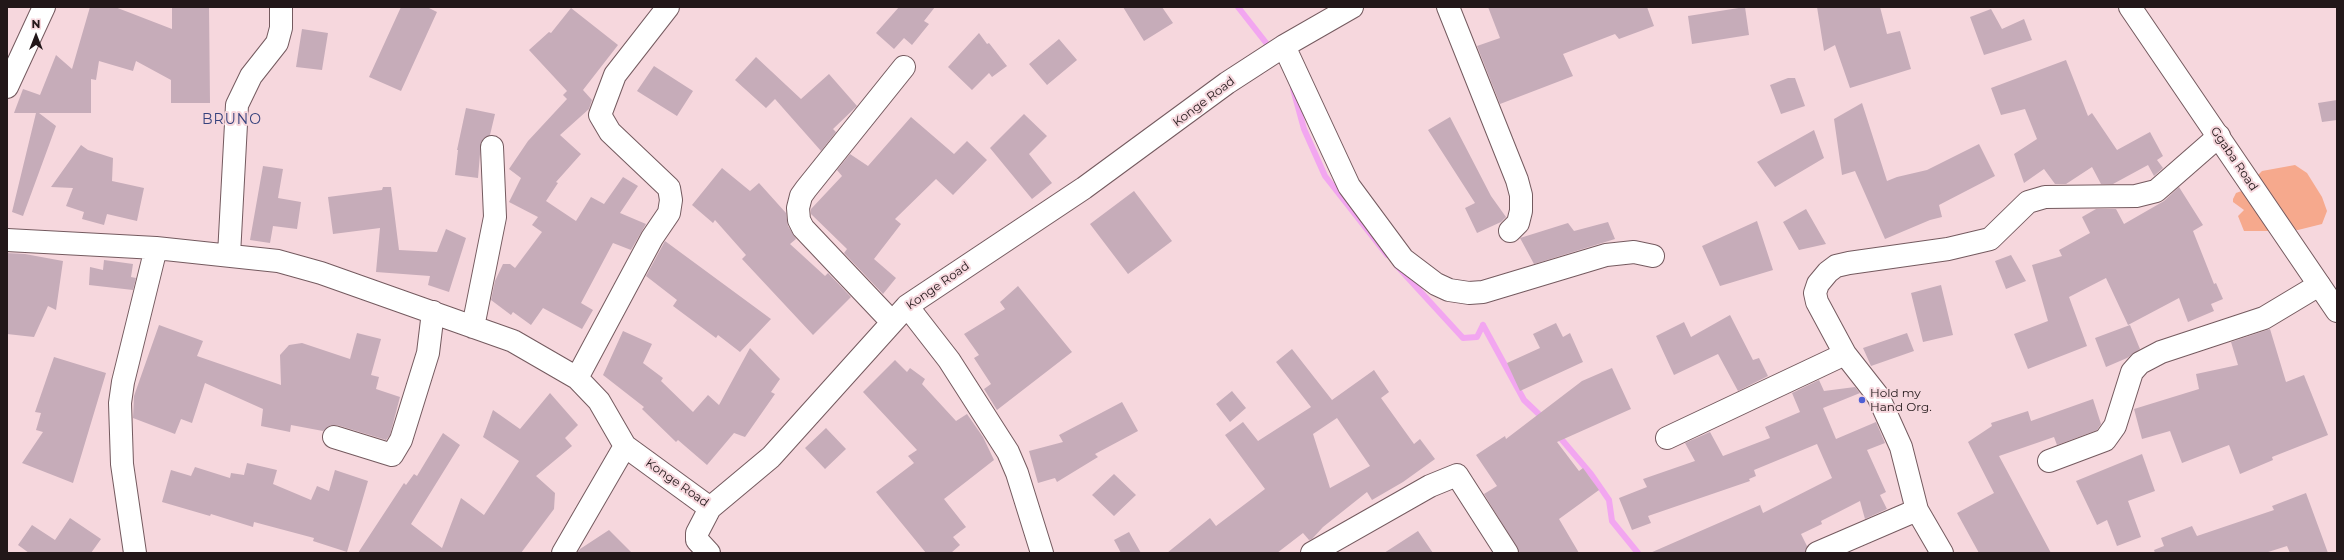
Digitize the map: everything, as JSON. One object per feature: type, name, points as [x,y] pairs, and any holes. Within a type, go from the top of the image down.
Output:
[{"type":"street","points":[[7,88],[44,7]]},
{"type":"street","points":[[229,255],[237,105],[251,76],[277,43],[281,28],[282,7]]},
{"type":"street","points":[[577,378],[652,238],[669,213],[671,200],[669,188],[610,132],[600,115],[615,75],[668,7]]},
{"type":"street","name":"Konge Road","points":[[624,446],[710,508],[771,457],[907,306],[1084,188],[1227,83],[1284,46],[1352,7]]},
{"type":"street","points":[[1448,7],[1517,180],[1521,195],[1521,211],[1518,223],[1510,231]]},
{"type":"street","name":"Ggaba Road","points":[[2130,7],[2337,311]]},
{"type":"street","points":[[1284,46],[1349,186],[1403,259],[1436,284],[1449,290],[1469,293],[1483,292],[1606,255],[1634,252],[1653,256]]},
{"type":"street","points":[[892,322],[803,228],[799,220],[798,208],[801,196],[806,189],[904,67]]},
{"type":"street","points":[[1942,553],[1918,510],[1901,447],[1878,396],[1845,354],[1817,302],[1815,292],[1818,284],[1828,272],[1836,266],[1976,244],[1990,239],[2028,202],[2045,197],[2136,196],[2156,191],[2219,136]]},
{"type":"street","points":[[473,327],[495,217],[492,147]]},
{"type":"street","points":[[7,240],[156,248],[229,255],[278,262],[321,272],[513,341],[577,378],[599,400],[624,446],[563,553]]},
{"type":"street","points":[[135,553],[122,464],[120,403],[123,382],[156,248]]},
{"type":"street","points":[[2049,461],[2105,440],[2115,426],[2132,372],[2140,363],[2161,352],[2264,318],[2319,285]]},
{"type":"street","points":[[907,306],[949,360],[1008,452],[1017,473],[1042,553]]},
{"type":"street","points":[[334,437],[392,455],[401,440],[428,353],[433,312]]},
{"type":"street","points":[[1667,438],[1845,354]]},
{"type":"street","points":[[1312,553],[1430,486],[1457,475],[1507,553]]},
{"type":"street","points":[[708,553],[697,540],[697,533],[710,508]]},
{"type":"street","points":[[1817,553],[1918,510]]},
{"type":"shaded area","points":[[2295,165],[2307,173],[2322,197],[2327,211],[2322,224],[2298,230],[2288,229],[2257,176],[2262,171]]},
{"type":"shaded area","points":[[2247,189],[2271,231],[2244,231],[2238,216],[2244,210],[2233,202],[2233,199],[2236,193]]},
{"type":"building","points":[[90,7],[115,7],[172,29],[172,7],[209,7],[210,103],[171,103],[171,80],[136,61],[133,71],[99,61],[96,80],[91,79],[91,113],[39,113],[56,126],[23,216],[12,212],[36,113],[14,113],[23,89],[40,95],[56,55],[72,69]]},
{"type":"building","points":[[401,7],[427,7],[437,12],[401,91],[369,77]]},
{"type":"building","points":[[899,7],[935,7],[924,21],[929,24],[912,45],[904,38],[894,49],[876,33]]},
{"type":"building","points":[[1123,7],[1162,7],[1173,23],[1144,41]]},
{"type":"building","points":[[1488,7],[1647,7],[1654,26],[1619,39],[1615,34],[1563,54],[1573,76],[1500,104],[1477,46],[1500,38]]},
{"type":"building","points":[[1745,7],[1749,35],[1692,44],[1688,16]]},
{"type":"building","points":[[1817,7],[1880,7],[1887,34],[1900,31],[1911,69],[1850,88],[1835,45],[1824,51]]},
{"type":"building","points":[[571,8],[618,45],[583,90],[592,100],[589,109],[560,135],[581,154],[556,182],[558,183],[546,201],[576,221],[591,197],[604,204],[623,177],[638,186],[620,213],[646,224],[631,250],[613,243],[581,303],[593,310],[582,329],[543,308],[531,325],[513,312],[511,315],[491,300],[495,281],[503,264],[510,264],[515,268],[542,232],[532,225],[538,217],[509,202],[521,178],[509,169],[528,141],[567,99],[563,95],[567,91],[529,50],[549,32],[551,33]]},
{"type":"building","points":[[1991,9],[2002,29],[2024,19],[2032,40],[1984,55],[1970,17]]},
{"type":"building","points":[[302,29],[328,33],[322,70],[296,67]]},
{"type":"building","points":[[979,33],[1007,66],[992,77],[989,73],[972,90],[948,67]]},
{"type":"building","points":[[1059,39],[1077,60],[1047,85],[1029,64]]},
{"type":"building","points":[[756,57],[801,99],[829,74],[857,106],[833,129],[836,132],[821,151],[775,99],[766,108],[735,80]]},
{"type":"building","points":[[2066,60],[2088,116],[2092,113],[2117,150],[2150,132],[2163,156],[2157,160],[2163,168],[2154,176],[2148,165],[2113,184],[2101,184],[2092,167],[2066,184],[2055,184],[2044,169],[2024,183],[2014,154],[2037,139],[2025,109],[2001,115],[1991,88]]},
{"type":"building","points":[[654,66],[693,91],[677,116],[637,91]]},
{"type":"building","points":[[1788,78],[1795,78],[1805,106],[1781,114],[1770,85]]},
{"type":"building","points":[[2337,100],[2337,120],[2322,122],[2318,103]]},
{"type":"building","points":[[1862,103],[1887,181],[1897,177],[1927,170],[1979,144],[1995,176],[1939,205],[1942,217],[1930,220],[1885,239],[1855,171],[1842,175],[1834,119]]},
{"type":"building","points":[[466,108],[495,114],[490,135],[481,142],[478,178],[455,175],[457,150]]},
{"type":"building","points":[[1024,114],[1047,136],[1029,154],[1052,183],[1032,199],[990,148]]},
{"type":"building","points":[[911,117],[954,154],[967,141],[987,160],[953,195],[936,179],[895,219],[901,224],[874,259],[896,278],[883,294],[844,253],[847,249],[811,214],[811,209],[842,176],[837,170],[850,154],[868,166]]},
{"type":"building","points":[[1450,117],[1491,196],[1506,217],[1501,222],[1477,233],[1465,208],[1475,203],[1428,130]]},
{"type":"building","points":[[1814,130],[1824,158],[1775,187],[1757,162]]},
{"type":"building","points":[[81,145],[88,150],[113,158],[112,181],[144,188],[137,221],[107,214],[104,225],[82,219],[84,212],[66,206],[73,188],[51,187]]},
{"type":"building","points":[[263,166],[283,169],[278,198],[301,202],[297,229],[273,226],[270,243],[250,240]]},
{"type":"building","points":[[722,168],[750,191],[759,183],[786,213],[788,226],[796,239],[790,244],[825,276],[828,273],[851,297],[813,335],[742,259],[746,255],[715,220],[713,223],[692,205]]},
{"type":"building","points":[[383,187],[391,187],[399,250],[437,252],[446,229],[466,238],[449,292],[428,285],[430,276],[376,272],[380,228],[333,234],[328,197],[382,190]]},
{"type":"building","points":[[2179,187],[2203,225],[2193,231],[2214,284],[2216,283],[2223,299],[2211,304],[2214,311],[2188,322],[2179,298],[2128,325],[2106,278],[2069,297],[2087,346],[2028,369],[2014,334],[2048,321],[2032,265],[2062,256],[2059,250],[2090,233],[2082,217],[2096,209],[2116,209],[2124,224],[2164,201]]},
{"type":"building","points":[[1134,191],[1172,241],[1128,274],[1090,224]]},
{"type":"building","points":[[1806,209],[1826,244],[1799,250],[1783,222]]},
{"type":"building","points":[[1757,221],[1773,270],[1720,286],[1702,246]]},
{"type":"building","points":[[1608,222],[1615,239],[1534,264],[1520,238],[1568,223],[1574,231]]},
{"type":"building","points":[[665,241],[771,319],[740,352],[718,335],[716,338],[673,306],[677,300],[646,276]]},
{"type":"building","points":[[7,253],[25,254],[63,261],[56,310],[48,306],[34,337],[7,334]]},
{"type":"building","points":[[2011,255],[2026,281],[2006,289],[1995,261]]},
{"type":"building","points":[[104,260],[133,264],[131,277],[136,278],[133,290],[89,285],[90,267],[103,270]]},
{"type":"building","points":[[1941,285],[1953,335],[1923,342],[1911,293]]},
{"type":"building","points":[[1018,286],[1072,352],[997,410],[984,389],[991,384],[974,358],[979,355],[964,334],[1005,309],[1000,302]]},
{"type":"building","points":[[1730,315],[1753,360],[1759,358],[1768,376],[1738,391],[1718,354],[1674,375],[1656,336],[1684,322],[1691,337]]},
{"type":"building","points":[[1556,323],[1563,337],[1570,333],[1583,362],[1520,391],[1507,363],[1540,348],[1533,334]]},
{"type":"building","points":[[159,325],[203,341],[197,356],[281,385],[280,355],[289,345],[302,343],[350,359],[357,333],[381,339],[371,375],[379,377],[376,389],[400,397],[390,435],[386,440],[337,425],[331,425],[323,431],[291,425],[290,432],[261,426],[263,409],[205,383],[192,423],[181,419],[175,434],[133,418],[134,396]]},
{"type":"building","points":[[2130,325],[2140,349],[2127,358],[2106,367],[2095,338]]},
{"type":"building","points":[[2270,329],[2286,382],[2304,375],[2328,435],[2272,457],[2273,460],[2240,474],[2229,445],[2182,463],[2170,431],[2142,439],[2134,409],[2199,389],[2196,374],[2238,365],[2231,342]]},
{"type":"building","points":[[623,331],[652,344],[643,363],[663,378],[661,381],[693,412],[708,395],[719,405],[750,348],[780,379],[771,392],[775,394],[745,437],[734,433],[707,465],[678,440],[676,442],[642,409],[644,407],[603,375]]},
{"type":"building","points":[[1907,333],[1914,351],[1871,366],[1863,348]]},
{"type":"building","points":[[1292,349],[1332,400],[1374,370],[1389,392],[1381,398],[1414,444],[1420,439],[1435,459],[1403,482],[1372,500],[1367,492],[1323,527],[1312,539],[1309,540],[1303,533],[1277,553],[1167,553],[1210,518],[1216,526],[1265,489],[1225,435],[1243,422],[1258,441],[1311,407],[1276,362]],"holes":[[[1337,418],[1370,466],[1330,488],[1313,434]]]},
{"type":"building","points":[[54,357],[106,373],[73,483],[22,463],[43,432],[36,430],[41,413],[35,412]]},
{"type":"building","points":[[895,360],[907,372],[910,368],[925,379],[922,384],[956,421],[967,414],[983,437],[994,460],[944,499],[966,527],[953,537],[960,545],[951,553],[926,553],[876,492],[914,463],[908,456],[917,450],[863,392]]},
{"type":"building","points":[[1612,368],[1631,409],[1557,442],[1579,471],[1583,468],[1599,490],[1559,519],[1579,553],[1520,553],[1484,494],[1497,486],[1476,455],[1505,436],[1506,439],[1582,381]]},
{"type":"building","points":[[1819,380],[1824,391],[1855,387],[1860,393],[1823,408],[1836,439],[1876,422],[1885,443],[1867,450],[1886,492],[1880,495],[1887,509],[1865,519],[1860,501],[1821,521],[1822,524],[1801,534],[1807,546],[1805,553],[1650,553],[1760,505],[1763,513],[1832,478],[1817,444],[1754,470],[1756,476],[1749,479],[1750,481],[1648,516],[1651,523],[1632,530],[1619,498],[1647,487],[1643,479],[1695,461],[1685,443],[1710,432],[1723,456],[1770,438],[1765,427],[1800,412],[1792,393]]},
{"type":"building","points":[[1232,391],[1246,408],[1230,422],[1216,404]]},
{"type":"building","points":[[550,393],[578,425],[565,438],[572,446],[536,476],[555,493],[554,509],[521,553],[358,553],[404,483],[406,485],[414,474],[417,476],[443,433],[460,445],[411,524],[442,548],[461,498],[484,515],[519,461],[483,437],[493,410],[520,429]]},
{"type":"building","points":[[2093,399],[2101,424],[2097,430],[2057,445],[2054,437],[1999,456],[2051,553],[1979,553],[1957,513],[1994,493],[1968,442],[1992,426],[1991,423],[2028,411],[2031,421]]},
{"type":"building","points":[[1122,402],[1138,431],[1095,454],[1098,457],[1057,482],[1055,478],[1038,483],[1029,451],[1063,442],[1059,435]]},
{"type":"building","points":[[826,428],[846,449],[825,469],[805,448]]},
{"type":"building","points":[[2142,454],[2155,491],[2128,501],[2141,537],[2117,546],[2107,520],[2097,525],[2076,481]]},
{"type":"building","points":[[247,463],[277,470],[273,484],[311,500],[317,486],[329,491],[335,470],[368,481],[347,552],[313,541],[314,538],[254,522],[253,527],[211,514],[210,516],[162,502],[171,470],[191,476],[195,467],[230,478],[231,473],[244,475]]},
{"type":"building","points":[[1114,474],[1136,495],[1114,516],[1092,495]]},
{"type":"building","points":[[2306,493],[2328,553],[2290,553],[2287,546],[2265,553],[2155,553],[2154,550],[2164,546],[2161,538],[2192,526],[2197,536],[2274,510],[2272,506]]},
{"type":"building","points":[[70,518],[101,539],[91,553],[29,553],[18,545],[32,525],[55,540]]},
{"type":"building","points":[[609,530],[632,553],[577,553],[580,549]]},
{"type":"building","points":[[1418,531],[1433,553],[1384,553]]},
{"type":"building","points":[[1129,532],[1141,553],[1121,553],[1114,540]]},
{"type":"waterway","points":[[1238,7],[1267,44]]},
{"type":"waterway","points":[[1293,89],[1304,129],[1325,176],[1387,255]]},
{"type":"waterway","points":[[1397,266],[1463,338],[1477,337],[1483,325]]},
{"type":"waterway","points":[[1483,325],[1524,400],[1545,420]]},
{"type":"waterway","points":[[1557,434],[1591,474],[1609,500],[1612,521],[1638,553]]},
{"type":"place","name":"Hold my Hand Org.","points":[[1862,400]]},
{"type":"district","name":"BRUNO","points":[[232,120]]}]
